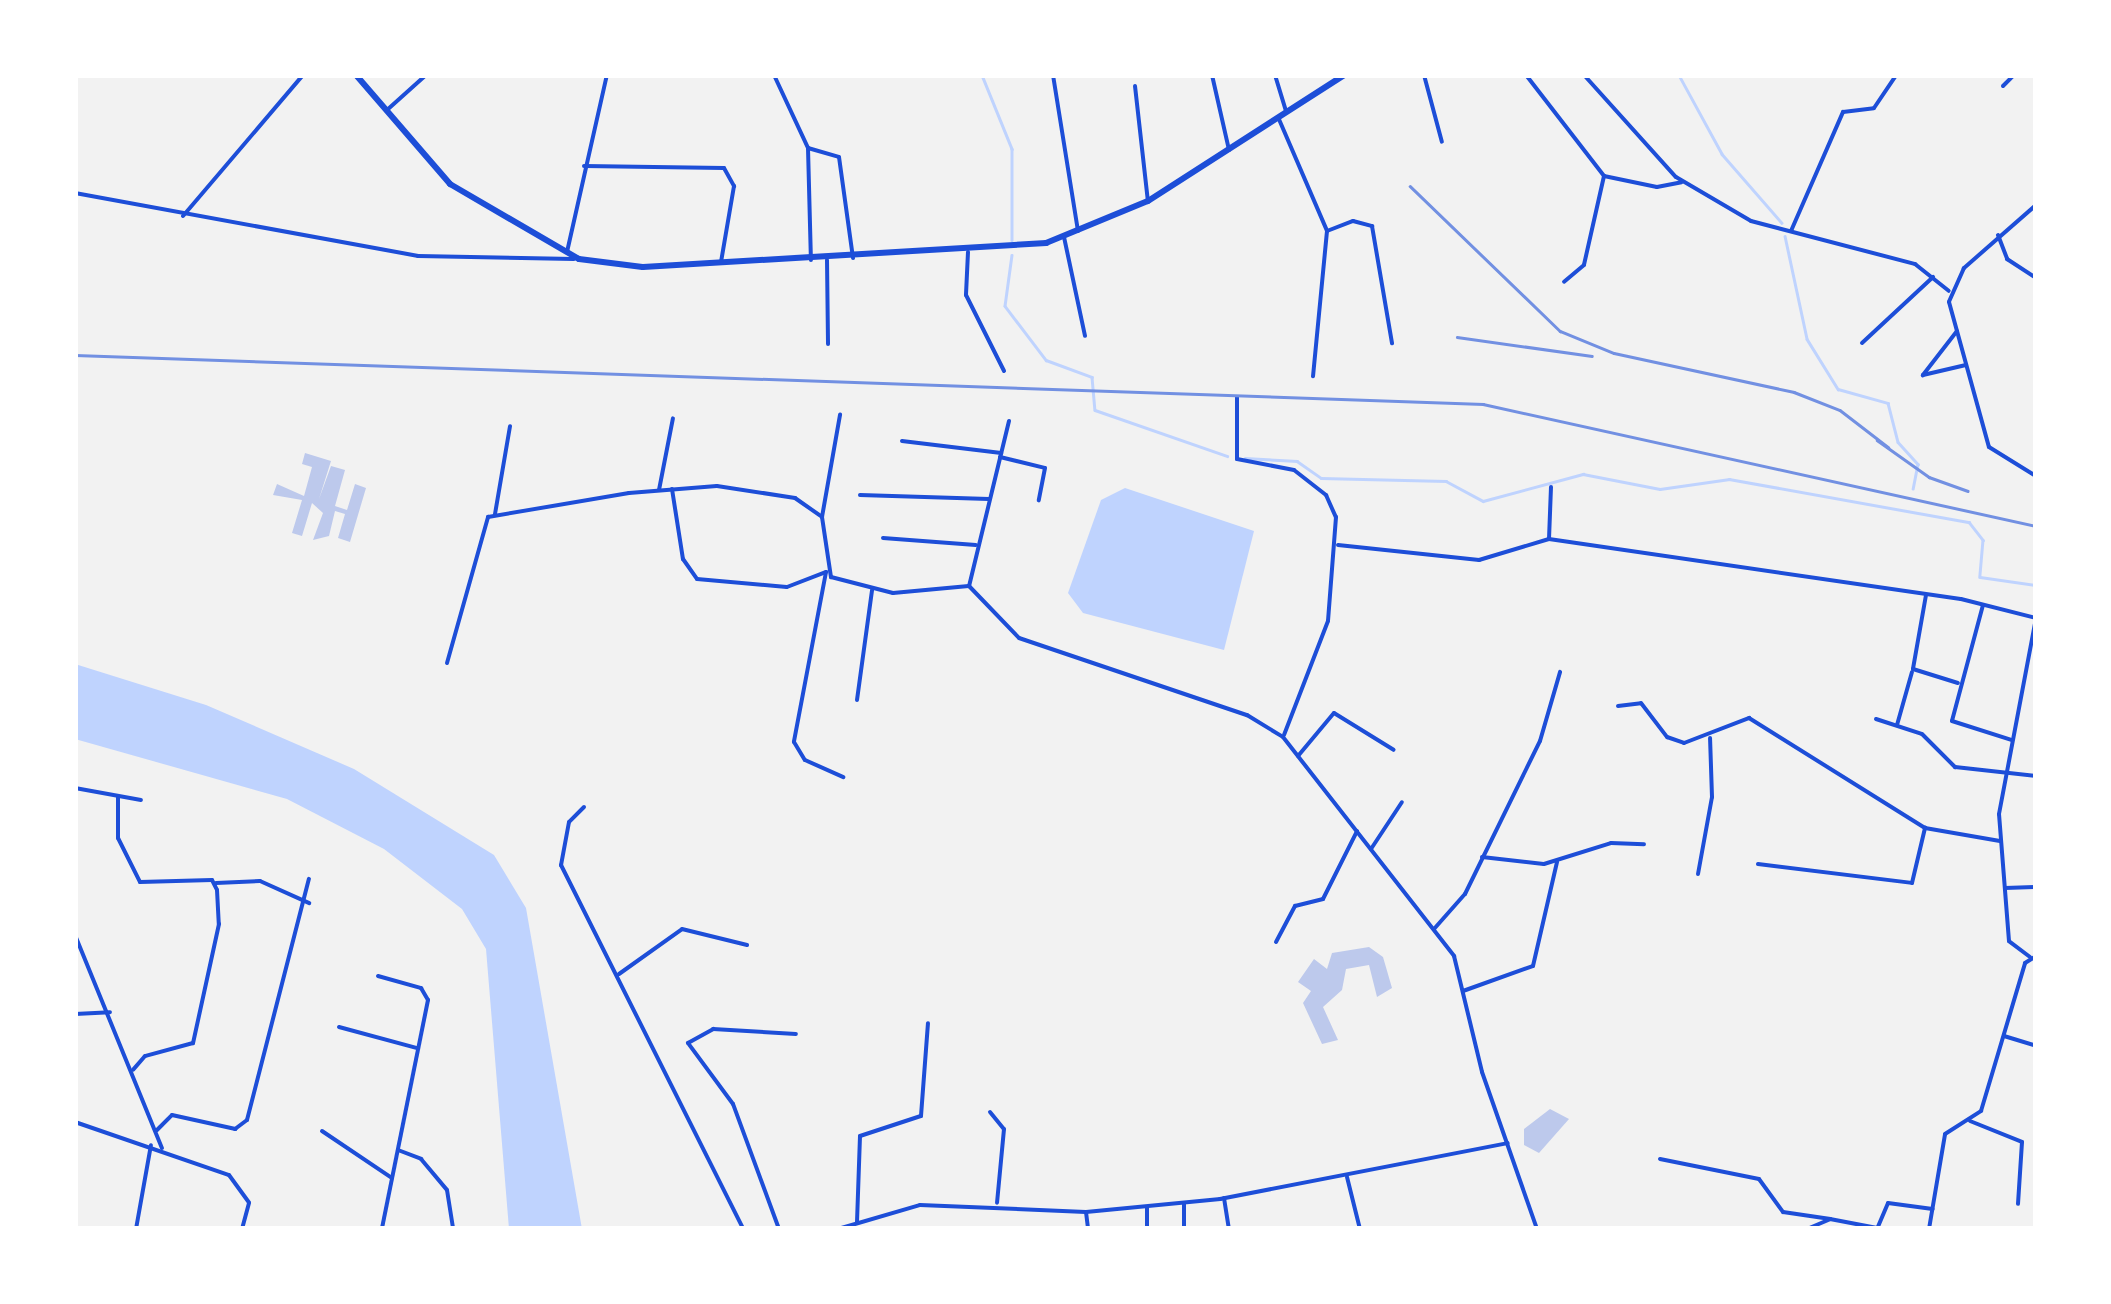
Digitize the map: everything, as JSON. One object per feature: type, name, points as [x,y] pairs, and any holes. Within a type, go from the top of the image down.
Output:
[{"type":"highway","points":[[356,75],[437,175],[566,252],[579,258],[722,265],[968,252],[1064,236],[1148,201],[1344,75]]},
{"type":"highway","points":[[364,75],[374,93]]},
{"type":"street","points":[[183,216],[304,75]]},
{"type":"street","points":[[387,110],[426,75]]},
{"type":"street","points":[[566,252],[607,75]]},
{"type":"street","points":[[774,75],[808,148],[810,260]]},
{"type":"street","points":[[1054,75],[1078,231]]},
{"type":"street","points":[[1212,75],[1229,150]]},
{"type":"street","points":[[1275,75],[1282,114],[1326,231],[1312,376]]},
{"type":"street","points":[[1424,75],[1442,142]]},
{"type":"street","points":[[1526,75],[1604,176],[1646,186],[1684,182]]},
{"type":"street","points":[[1584,75],[1684,182],[1752,221],[1908,262],[1949,291],[1956,331],[1989,446],[2036,476]]},
{"type":"street","points":[[1792,231],[1844,112],[1874,108],[1896,75]]},
{"type":"street","points":[[2003,86],[2014,75]]},
{"type":"street","points":[[1134,86],[1148,201]]},
{"type":"street","points":[[808,148],[839,157],[852,258]]},
{"type":"street","points":[[584,166],[724,168],[734,186],[720,228],[722,265]]},
{"type":"street","points":[[1564,282],[1584,265],[1604,176]]},
{"type":"street","points":[[75,193],[183,216],[418,256],[579,258]]},
{"type":"street","points":[[1949,291],[1998,234],[2036,205]]},
{"type":"street","points":[[1326,231],[1372,226],[1392,343]]},
{"type":"street","points":[[1998,234],[2007,259],[2036,278]]},
{"type":"street","points":[[1064,236],[1085,336]]},
{"type":"street","points":[[968,252],[966,295],[1004,372]]},
{"type":"street","points":[[827,260],[828,344]]},
{"type":"street","points":[[1862,343],[1934,278]]},
{"type":"street","points":[[1956,331],[1923,375],[1966,365]]},
{"type":"street","points":[[1237,397],[1233,453],[1288,467],[1318,487],[1332,502],[1338,545],[1318,656],[1283,737]]},
{"type":"street","points":[[840,415],[822,517],[826,572],[794,742],[804,760],[843,777]]},
{"type":"street","points":[[659,490],[673,418]]},
{"type":"street","points":[[969,586],[1009,421]]},
{"type":"street","points":[[448,663],[479,535],[495,514],[510,426]]},
{"type":"street","points":[[902,441],[1001,455],[1045,468],[1039,500]]},
{"type":"street","points":[[1549,539],[1551,488]]},
{"type":"street","points":[[495,514],[672,489],[759,490],[822,517]]},
{"type":"street","points":[[672,489],[683,559],[697,579],[787,587],[826,572],[872,590],[969,586],[1019,638],[1247,715],[1283,737],[1434,929],[1463,991],[1537,1229]]},
{"type":"street","points":[[860,494],[989,499]]},
{"type":"street","points":[[883,538],[976,545]]},
{"type":"street","points":[[1338,545],[1479,560],[1549,539],[1926,595],[2036,618],[2006,773],[2000,841],[2010,948],[2033,956],[1970,1121],[1945,1134],[1928,1229]]},
{"type":"street","points":[[857,700],[872,590]]},
{"type":"street","points":[[1897,725],[1913,669],[1926,595]]},
{"type":"street","points":[[1983,605],[1960,683],[1955,726],[2012,740]]},
{"type":"street","points":[[1913,669],[1960,683]]},
{"type":"street","points":[[1434,929],[1456,910],[1540,741],[1560,672]]},
{"type":"street","points":[[1618,706],[1641,703],[1675,742],[1710,738],[1749,718],[1925,828],[2000,841]]},
{"type":"street","points":[[1298,756],[1334,713],[1394,750]]},
{"type":"street","points":[[1876,719],[1928,738],[1955,767],[2036,776]]},
{"type":"street","points":[[1698,874],[1712,798],[1710,738]]},
{"type":"street","points":[[75,788],[141,800]]},
{"type":"street","points":[[118,797],[118,838],[140,882],[260,881],[310,904]]},
{"type":"street","points":[[1371,849],[1402,802]]},
{"type":"street","points":[[584,807],[569,822],[561,865],[583,921],[619,974],[743,1229]]},
{"type":"street","points":[[1758,864],[1912,884],[1925,828]]},
{"type":"street","points":[[1276,942],[1295,906],[1323,899],[1356,830]]},
{"type":"street","points":[[1482,857],[1557,862],[1611,843],[1644,844]]},
{"type":"street","points":[[1463,991],[1533,966],[1557,862]]},
{"type":"street","points":[[157,1130],[172,1115],[235,1129],[246,1120],[310,904],[309,879]]},
{"type":"street","points":[[133,1070],[145,1056],[194,1043],[219,924],[216,883]]},
{"type":"street","points":[[2004,888],[2036,887]]},
{"type":"street","points":[[619,974],[674,931],[747,945]]},
{"type":"street","points":[[75,936],[110,1012],[162,1148]]},
{"type":"street","points":[[378,976],[427,995],[382,1229]]},
{"type":"street","points":[[75,1014],[110,1012]]},
{"type":"street","points":[[857,1222],[860,1136],[921,1116],[928,1023]]},
{"type":"street","points":[[339,1027],[418,1048]]},
{"type":"street","points":[[779,1229],[733,1104],[688,1043],[706,1029],[796,1034]]},
{"type":"street","points":[[2004,1036],[2036,1046]]},
{"type":"street","points":[[990,1112],[1004,1129],[997,1203]]},
{"type":"street","points":[[1970,1121],[2022,1142],[2018,1204]]},
{"type":"street","points":[[75,1122],[162,1148],[237,1181],[249,1203],[242,1229]]},
{"type":"street","points":[[322,1131],[392,1178]]},
{"type":"street","points":[[838,1229],[908,1207],[997,1203],[1086,1212],[1184,1204],[1348,1177],[1508,1143]]},
{"type":"street","points":[[136,1229],[151,1144]]},
{"type":"street","points":[[398,1150],[422,1159],[447,1190],[453,1229]]},
{"type":"street","points":[[1660,1160],[1758,1178],[1782,1212],[1877,1228],[1888,1203],[1932,1209]]},
{"type":"street","points":[[1348,1177],[1360,1229]]},
{"type":"street","points":[[1224,1198],[1229,1229]]},
{"type":"street","points":[[1184,1204],[1184,1229]]},
{"type":"street","points":[[1147,1206],[1147,1229]]},
{"type":"street","points":[[1086,1212],[1088,1229]]},
{"type":"street","points":[[1807,1229],[1830,1218]]},
{"type":"water","points":[[1125,488],[1254,531],[1224,650],[1083,613],[1068,593],[1101,500]]},
{"type":"water","points":[[75,664],[206,705],[354,769],[494,855],[526,908],[582,1229],[509,1229],[486,949],[462,909],[384,849],[287,799],[75,739]]},
{"type":"building","points":[[305,453],[331,461],[319,499],[331,466],[345,470],[335,506],[347,510],[355,484],[366,488],[350,542],[338,538],[345,514],[335,511],[329,536],[313,540],[323,513],[312,503],[302,536],[292,533],[302,500],[273,495],[277,484],[304,496],[312,467],[302,464]]},
{"type":"building","points":[[1369,947],[1383,957],[1392,988],[1377,997],[1369,965],[1346,969],[1342,990],[1323,1007],[1338,1040],[1322,1044],[1303,1003],[1311,991],[1298,982],[1314,959],[1327,969],[1332,953]]},
{"type":"building","points":[[1550,1109],[1569,1119],[1539,1153],[1524,1145],[1524,1129]]},
{"type":"waterway","points":[[982,75],[1012,149],[1012,240]]},
{"type":"waterway","points":[[1679,75],[1722,154],[1782,223]]},
{"type":"waterway","points":[[1785,236],[1807,339],[1838,389],[1888,403],[1898,442],[1918,464],[1913,489]]},
{"type":"waterway","points":[[1012,255],[1005,306],[1046,360],[1092,377],[1095,410],[1227,456]]},
{"type":"waterway","points":[[1245,458],[1297,461],[1321,478],[1446,481],[1483,501],[1583,474],[1660,489],[1729,479],[1969,522],[1983,540],[1980,577],[2036,585]]},
{"type":"railway","points":[[1410,186],[1560,331],[1614,353],[1794,392],[1840,410],[1888,447]]},
{"type":"railway","points":[[1457,337],[1592,356]]},
{"type":"railway","points":[[75,355],[1483,404],[2036,526]]},
{"type":"railway","points":[[1877,440],[1929,477],[1968,491]]}]
